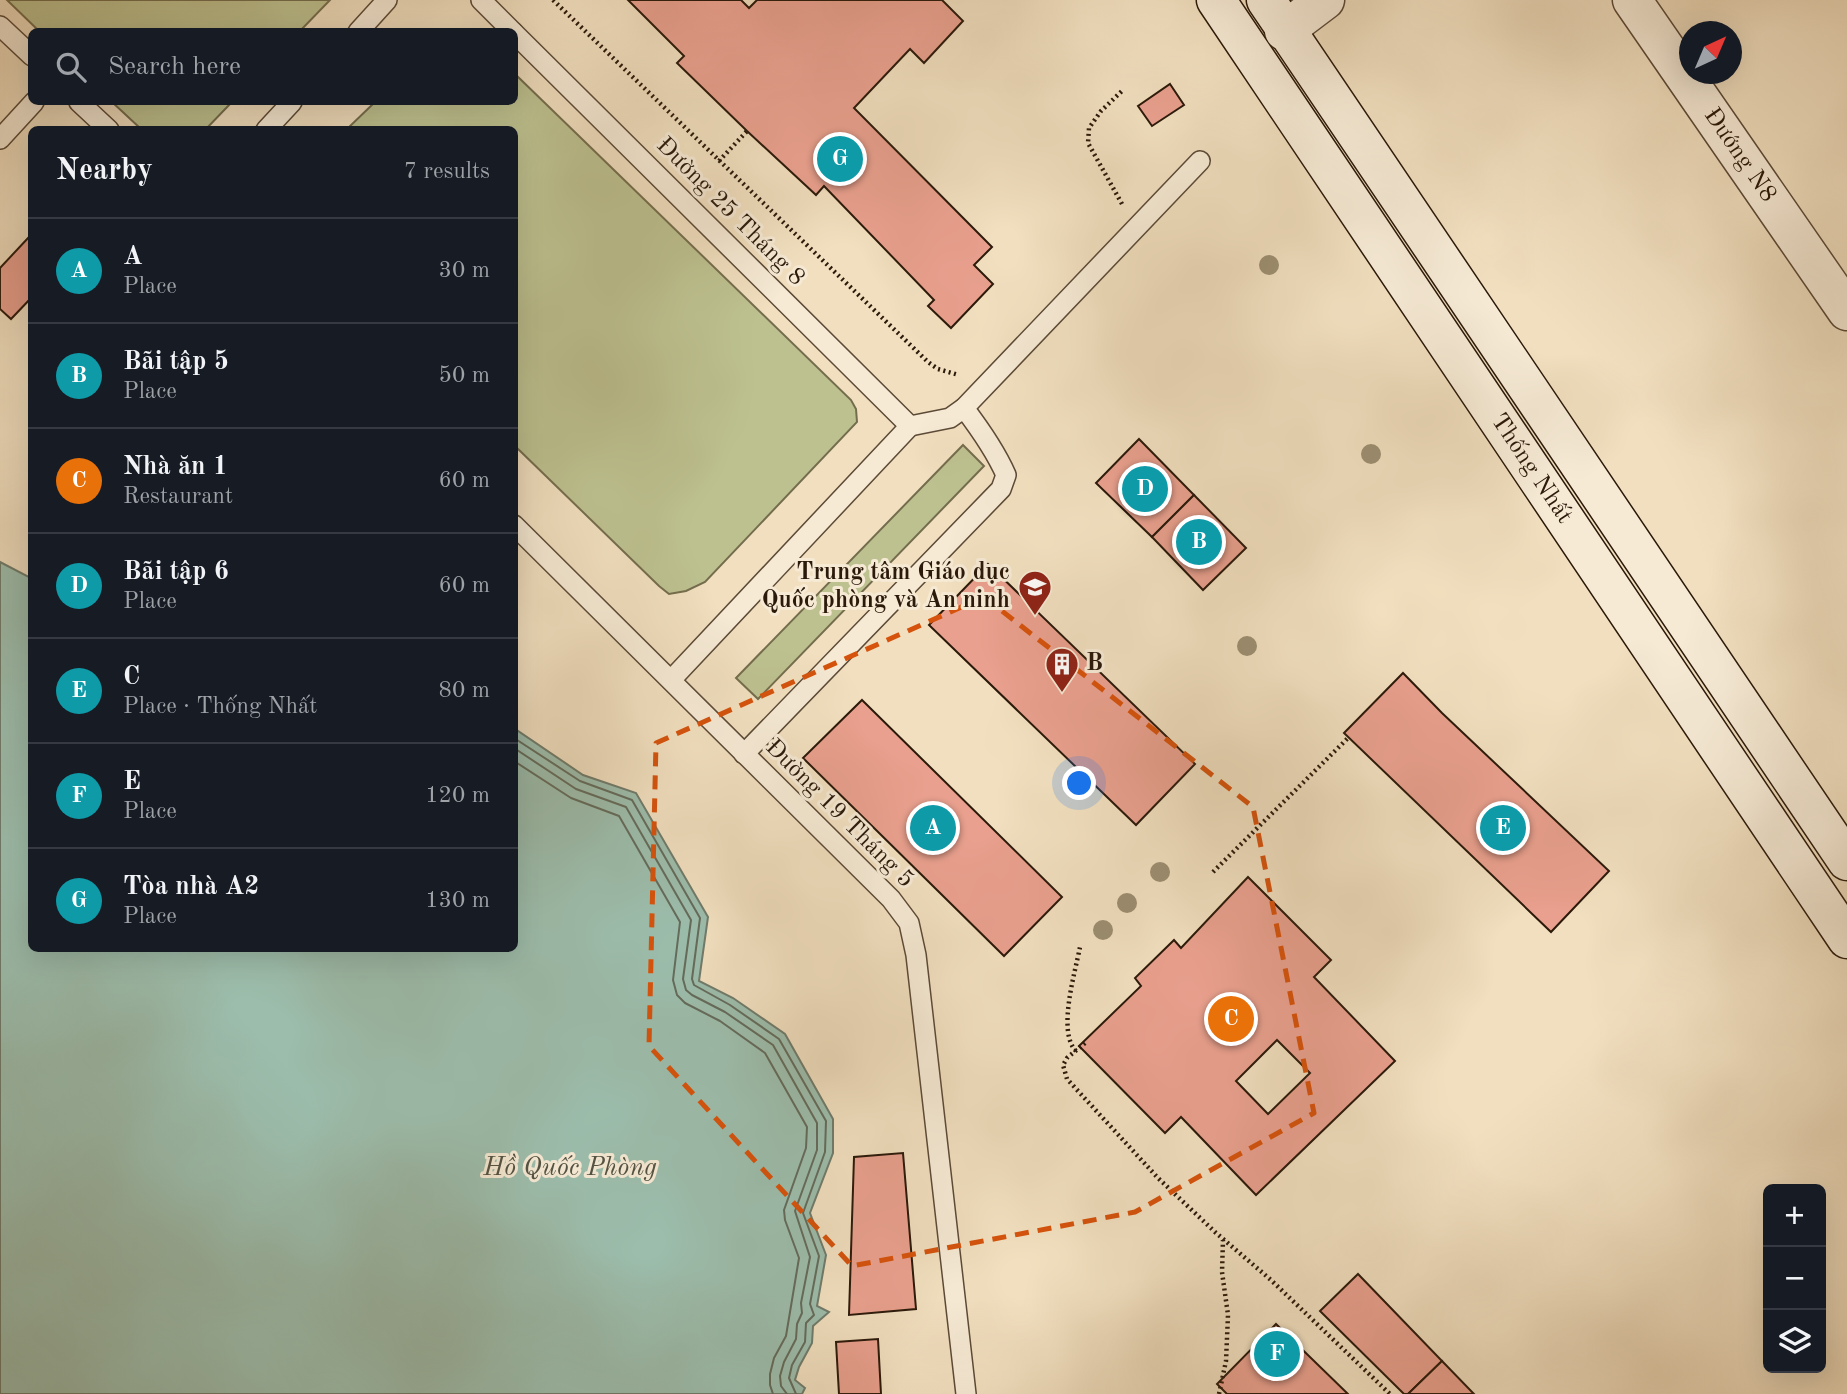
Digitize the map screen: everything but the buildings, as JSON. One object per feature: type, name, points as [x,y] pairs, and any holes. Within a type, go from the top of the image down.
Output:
[{"type":"main road","name":"Thống Nhất","points":[[1216,0],[1847,939]]},
{"type":"main road","points":[[1249,50],[1275,15],[1325,0]]},
{"type":"main road","name":"Đướng N8","points":[[1632,0],[1847,311]]},
{"type":"main road","name":"Thống Nhất","points":[[1275,15],[1847,861]]},
{"type":"lane","points":[[362,28],[387,0]]},
{"type":"lane","name":"Đường 25 Tháng 8","points":[[481,0],[510,28]]},
{"type":"lane","points":[[3,35],[28,53]]},
{"type":"lane","name":"Đường 25 Tháng 8","points":[[518,36],[910,426]]},
{"type":"lane","points":[[0,139],[31,105]]},
{"type":"lane","points":[[82,105],[105,126]]},
{"type":"lane","points":[[270,126],[289,105]]},
{"type":"lane","points":[[671,680],[910,426],[950,418],[964,408],[1200,161]]},
{"type":"lane","points":[[744,754],[1001,489],[1006,475],[1000,461],[987,438],[964,408]]},
{"type":"lane","name":"Đường 19 Tháng 5","points":[[518,530],[891,899],[909,923],[916,955],[967,1394]]},
{"type":"path","points":[[553,0],[928,362],[950,374],[969,376]]},
{"type":"path","points":[[1123,90],[1101,111],[1089,128],[1087,143],[1125,209]]},
{"type":"path","points":[[719,161],[747,131]]},
{"type":"path","points":[[1213,872],[1349,737]]},
{"type":"path","points":[[1076,1051],[1070,1045],[1066,1027],[1080,947]]},
{"type":"path","points":[[1085,1044],[1063,1065],[1067,1079],[1141,1161],[1390,1394]]},
{"type":"path","points":[[1219,1394],[1226,1360],[1228,1315],[1222,1272],[1223,1239]]},
{"type":"highlighted area","points":[[984,597],[1253,807],[1314,1113],[1135,1212],[852,1266],[649,1046],[656,743]]},
{"type":"green space","points":[[7,0],[330,0],[303,28],[36,28]]},
{"type":"green space","points":[[518,77],[851,400],[856,409],[857,422],[705,582],[686,591],[669,594],[518,449],[518,126],[350,126],[372,105],[518,105]]},
{"type":"green space","points":[[115,105],[229,105],[209,126],[138,126]]},
{"type":"green space","points":[[963,445],[984,466],[758,699],[736,678]]},
{"type":"water","name":"Hồ Quốc Phòng","points":[[0,562],[28,576],[28,952],[518,952],[518,731],[583,775],[636,793],[708,917],[699,981],[733,998],[785,1034],[833,1119],[833,1153],[810,1213],[826,1255],[817,1306],[829,1312],[813,1326],[812,1343],[799,1367],[795,1380],[805,1388],[802,1394],[0,1394]]},
{"type":"place","name":"Tòa nhà A2","points":[[840,159]]},
{"type":"place","name":"Bãi tập 6","points":[[1145,489]]},
{"type":"place","name":"Bãi tập 5","points":[[1199,542]]},
{"type":"place","name":"Trung tâm Giáo dục Quốc phòng và An ninh","points":[[1035,617]]},
{"type":"place","name":"B","points":[[1062,694]]},
{"type":"place","name":"A","points":[[933,828]]},
{"type":"place","name":"C","points":[[1503,828]]},
{"type":"place","name":"Nhà ăn 1","points":[[1231,1019]]},
{"type":"place","name":"E","points":[[1277,1354]]}]
